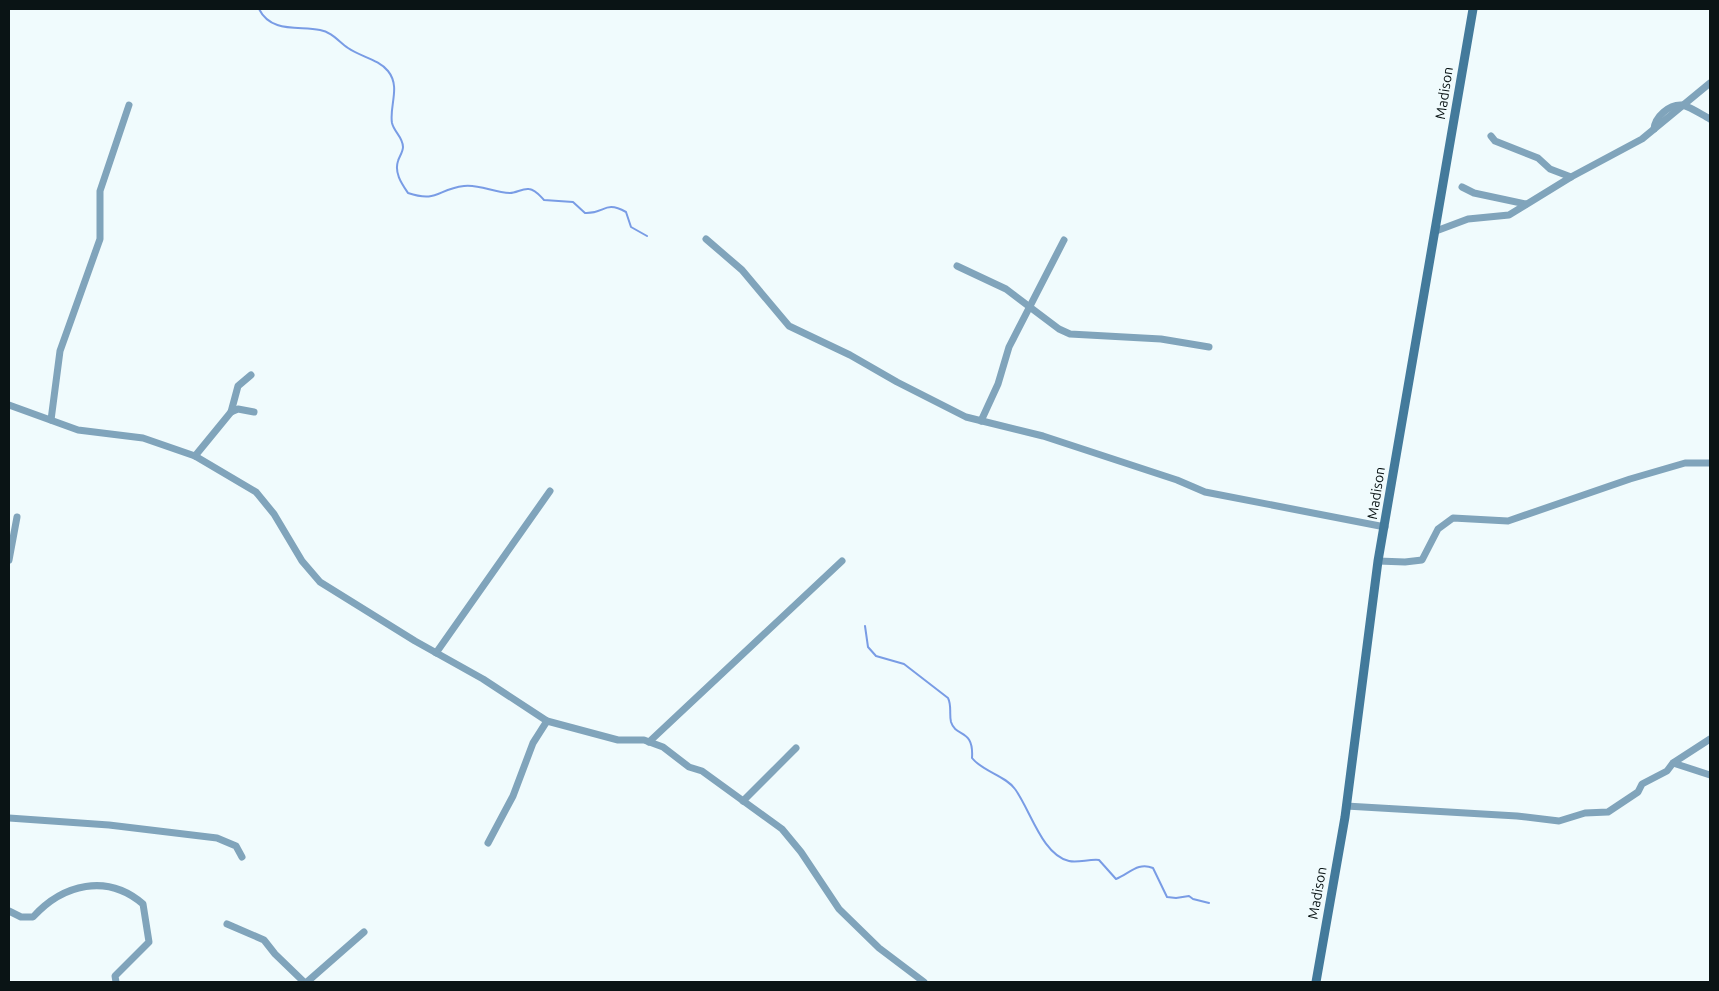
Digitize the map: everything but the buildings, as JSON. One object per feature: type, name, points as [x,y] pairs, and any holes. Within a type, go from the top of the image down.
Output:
[{"type":"street","name":"Madison","points":[[1316,982],[1346,806],[1378,561],[1412,354],[1436,231],[1473,9]]},
{"type":"street","points":[[1436,231],[1468,220],[1508,215],[1572,176],[1642,139],[1710,83]]},
{"type":"street","points":[[51,420],[60,351],[100,238],[100,191],[129,104]]},
{"type":"street","points":[[1683,105],[1710,119]]},
{"type":"street","points":[[1491,136],[1495,141],[1538,158],[1550,169],[1572,176]]},
{"type":"street","points":[[1462,187],[1474,193],[1526,204]]},
{"type":"street","points":[[706,238],[742,270],[789,326],[850,355],[897,382],[957,412],[981,421],[1036,434],[1178,480],[1205,492],[1385,527]]},
{"type":"street","points":[[981,421],[998,384],[1009,347],[1064,240]]},
{"type":"street","points":[[957,266],[1006,289],[1059,329],[1070,334],[1161,339],[1209,347]]},
{"type":"street","points":[[232,412],[238,386],[250,375]]},
{"type":"street","points":[[9,405],[89,433],[143,438],[195,456],[256,492],[274,514],[302,561],[320,582],[436,653],[483,679],[547,721],[618,740],[649,742],[663,747],[689,767],[702,771],[782,829],[802,852],[839,909],[893,959],[924,982]]},
{"type":"street","points":[[195,456],[232,412],[238,409],[254,412]]},
{"type":"street","points":[[1378,561],[1405,562],[1422,560],[1438,529],[1453,518],[1508,521],[1630,479],[1685,464],[1710,463]]},
{"type":"street","points":[[436,653],[550,491]]},
{"type":"street","points":[[9,560],[17,516]]},
{"type":"street","points":[[649,742],[842,561]]},
{"type":"street","points":[[488,843],[513,796],[533,743],[547,721]]},
{"type":"street","points":[[1346,806],[1517,816],[1559,821],[1585,813],[1608,812],[1638,792],[1642,784],[1667,771],[1673,763],[1710,739]]},
{"type":"street","points":[[743,801],[796,748]]},
{"type":"street","points":[[1673,763],[1710,775]]},
{"type":"street","points":[[9,818],[109,825],[217,838],[236,846],[242,857]]},
{"type":"street","points":[[9,911],[22,917],[33,917],[57,896],[89,885],[110,886],[130,892],[143,904],[149,942],[115,976],[116,982]]},
{"type":"street","points":[[227,924],[264,940],[280,959],[305,982],[364,932]]},
{"type":"street","points":[[893,959],[904,974],[915,982]]},
{"type":"waterway","points":[[259,9],[264,17],[278,25],[320,30],[328,33],[348,48],[379,64],[388,71],[394,83],[392,123],[402,140],[403,147],[397,170],[399,178],[408,193],[426,197],[464,186],[481,187],[510,193],[529,189],[536,192],[544,200],[573,202],[585,213],[597,212],[609,207],[619,209],[626,212],[631,227],[647,236]]},
{"type":"waterway","points":[[865,626],[868,647],[876,656],[904,664],[948,698],[951,722],[953,727],[968,738],[972,748],[972,758],[982,767],[1011,784],[1051,850],[1069,861],[1099,860],[1116,879],[1138,867],[1153,868],[1167,897],[1189,896],[1193,899],[1209,903]]}]
